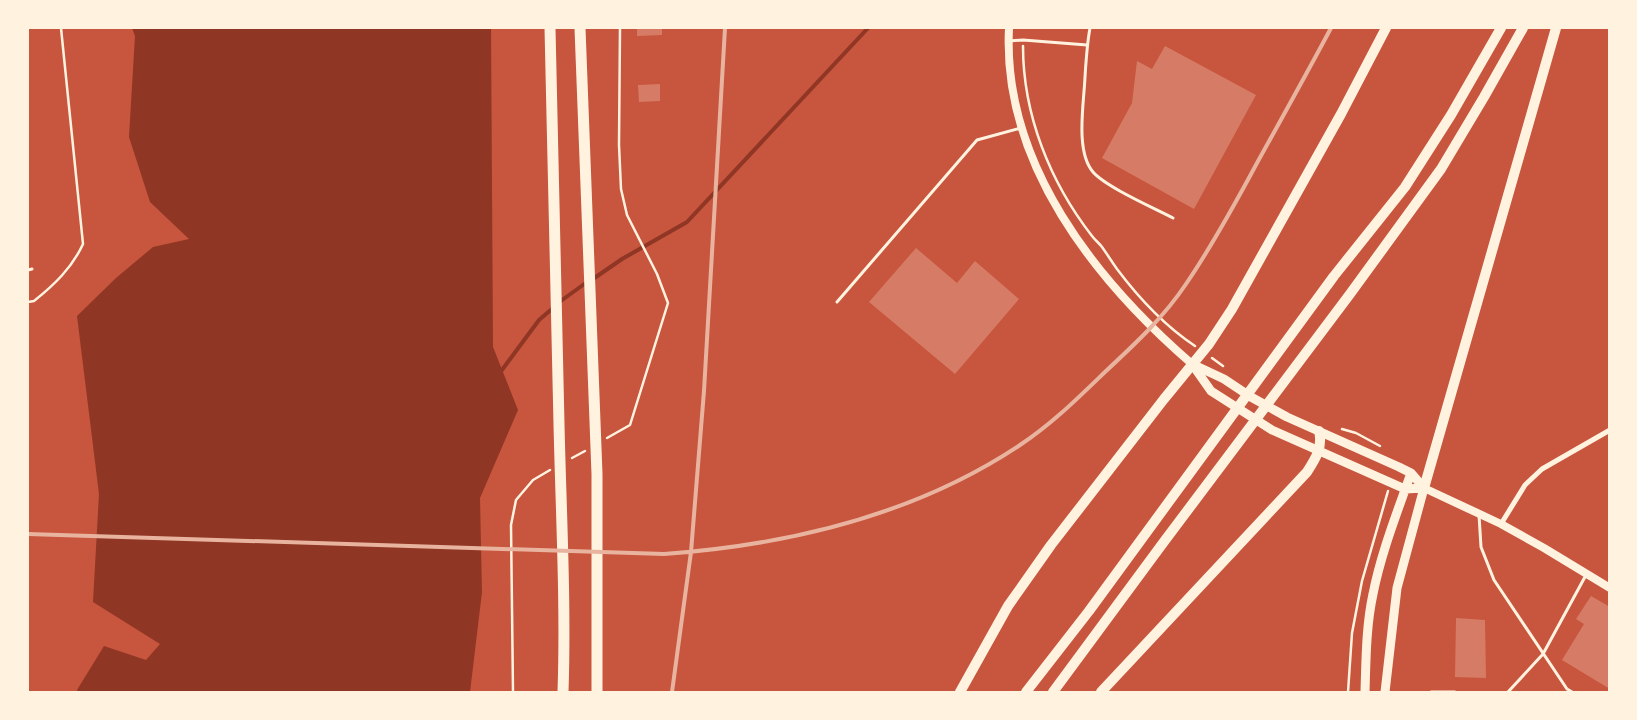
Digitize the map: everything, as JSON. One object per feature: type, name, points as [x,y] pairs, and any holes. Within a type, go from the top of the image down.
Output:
[{"type":"highway","points":[[550,28],[561,491],[563,692]]},
{"type":"highway","points":[[580,28],[597,474],[597,692]]},
{"type":"main road","points":[[960,692],[1008,606],[1088,495],[1202,352],[1232,309],[1386,28]]},
{"type":"main road","points":[[1026,692],[1089,611],[1334,276],[1405,187],[1451,115],[1501,28]]},
{"type":"main road","points":[[1052,692],[1286,380],[1441,169],[1523,28]]},
{"type":"main road","points":[[1385,692],[1397,588],[1556,28]]},
{"type":"main road","points":[[1192,364],[1224,379],[1287,417],[1411,473],[1424,488]]},
{"type":"main road","points":[[1192,364],[1211,392],[1272,430],[1405,489],[1424,488]]},
{"type":"main road","points":[[1101,692],[1307,472],[1319,451],[1322,441],[1319,431]]},
{"type":"main road","points":[[1366,692],[1367,639],[1373,593],[1389,535],[1411,473]]},
{"type":"street","points":[[1009,28],[1008,41],[1011,74],[1021,128],[1044,184],[1070,229],[1114,288],[1172,347],[1192,364]]},
{"type":"street","points":[[1501,524],[1525,485],[1542,469],[1610,430]]},
{"type":"street","points":[[1424,488],[1501,524],[1610,588]]},
{"type":"lane","points":[[1090,28],[1087,45],[1082,125],[1084,151],[1089,166],[1094,173],[1106,182],[1173,218]]},
{"type":"lane","points":[[1008,41],[1023,40],[1087,45]]},
{"type":"lane","points":[[837,302],[977,140],[1021,128]]},
{"type":"lane","points":[[28,270],[32,269]]},
{"type":"lane","points":[[1479,514],[1480,547],[1494,580],[1567,690],[1572,692]]},
{"type":"lane","points":[[1508,692],[1543,654],[1586,574]]},
{"type":"lane","points":[[1431,692],[1456,692]]},
{"type":"path","points":[[28,302],[34,302],[64,275],[76,259],[83,244],[61,28]]},
{"type":"path","points":[[606,439],[630,425],[668,303],[657,274],[627,215],[621,189],[619,145],[620,28]]},
{"type":"path","points":[[1023,40],[1023,61],[1032,118],[1042,150],[1062,188],[1092,237],[1138,295],[1181,337],[1226,369]]},
{"type":"path","points":[[1337,428],[1356,433],[1388,450]]},
{"type":"path","points":[[565,462],[589,448]]},
{"type":"path","points":[[513,692],[511,525],[516,500],[533,480],[557,466]]},
{"type":"path","points":[[1348,692],[1352,634],[1362,581],[1385,498],[1392,482]]},
{"type":"shaded area","points":[[132,28],[491,28],[493,347],[518,410],[480,498],[482,592],[470,692],[78,692],[77,690],[104,646],[146,660],[160,644],[93,602],[99,494],[77,316],[116,278],[153,247],[189,239],[150,202],[129,137],[135,36]]},
{"type":"building","points":[[637,28],[662,28],[662,35],[637,36]]},
{"type":"building","points":[[1165,46],[1256,95],[1194,209],[1102,158],[1132,103],[1137,61],[1152,69]]},
{"type":"building","points":[[660,84],[660,101],[639,102],[638,85]]},
{"type":"building","points":[[916,248],[957,283],[975,261],[1019,299],[955,374],[869,302]]},
{"type":"building","points":[[1591,596],[1610,607],[1610,689],[1562,660],[1584,624],[1576,619]]},
{"type":"building","points":[[1456,618],[1485,620],[1486,678],[1455,677]]},
{"type":"waterway","points":[[593,279],[622,259],[687,222],[868,28]]},
{"type":"waterway","points":[[558,303],[587,282]]},
{"type":"waterway","points":[[499,374],[539,320],[553,308]]},
{"type":"railway","points":[[672,692],[691,552],[704,391],[725,28]]},
{"type":"railway","points":[[28,534],[664,554],[711,550],[803,534],[894,508],[938,490],[980,469],[1032,437],[1075,400],[1159,319],[1186,284],[1214,240],[1331,28]]}]
